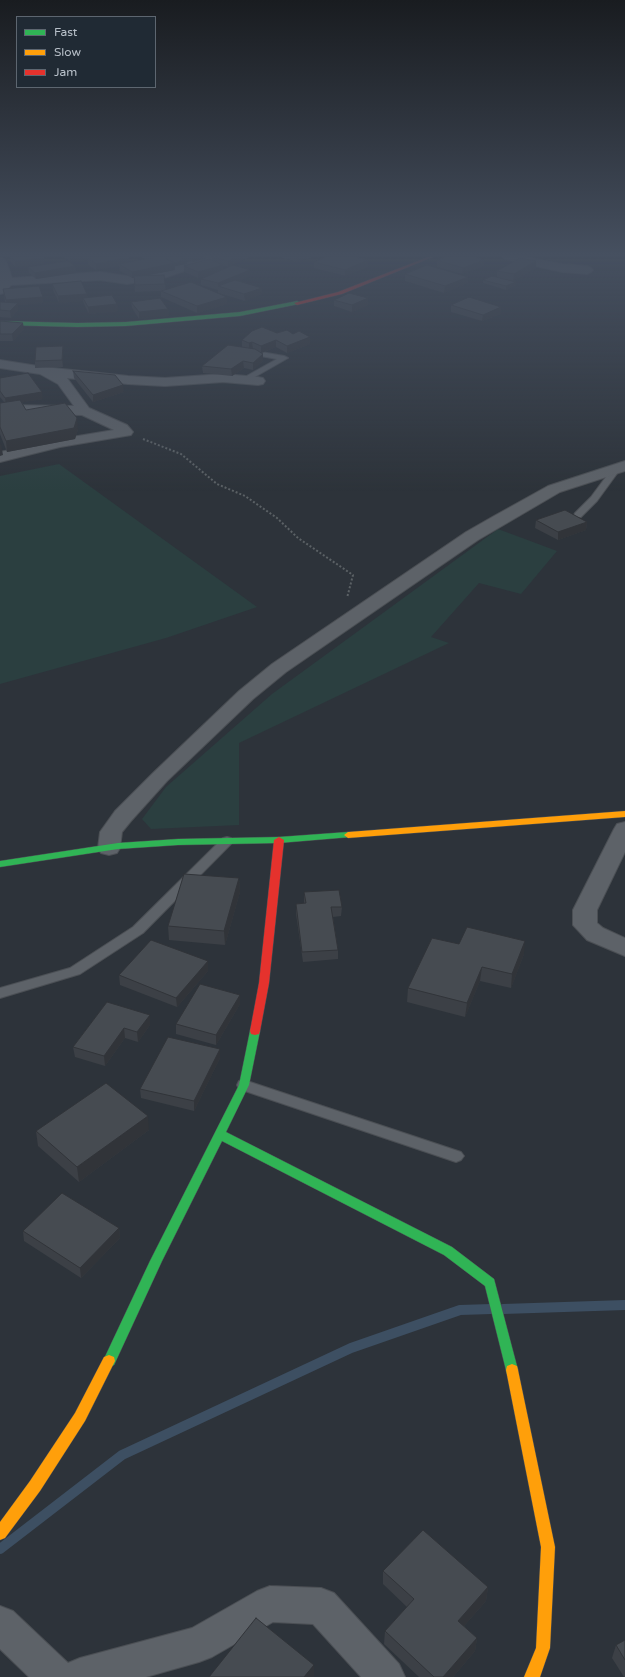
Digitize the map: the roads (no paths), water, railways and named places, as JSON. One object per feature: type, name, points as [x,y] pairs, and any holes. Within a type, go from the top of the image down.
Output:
[{"type":"street","points":[[0,364],[44,371],[128,380],[165,382],[223,378],[252,380]]},
{"type":"street","points":[[44,371],[63,381],[84,411]]},
{"type":"street","points":[[0,409],[84,411],[122,428],[126,432],[60,443],[0,457]]},
{"type":"street","points":[[109,848],[110,832],[160,777],[246,695],[279,668],[472,536],[500,519],[554,490],[621,467]]},
{"type":"street","points":[[0,864],[109,848],[178,842],[278,840],[625,814]]},
{"type":"street","points":[[625,829],[586,910],[586,925],[595,934],[625,948]]},
{"type":"street","points":[[0,1533],[35,1486],[80,1417],[244,1084],[264,983],[278,840]]},
{"type":"street","points":[[219,1134],[448,1251],[490,1283],[514,1377],[548,1548],[543,1648],[532,1677]]},
{"type":"street","points":[[80,1677],[199,1644],[270,1604],[321,1606],[386,1677]]},
{"type":"street","points":[[0,1624],[56,1677]]},
{"type":"lane","points":[[242,350],[284,358],[252,380]]},
{"type":"lane","points":[[578,515],[594,499],[621,467]]},
{"type":"lane","points":[[0,993],[74,971],[138,930],[227,841]]},
{"type":"lane","points":[[244,1084],[456,1156]]},
{"type":"waterway","points":[[503,1309],[625,1305]]},
{"type":"waterway","points":[[0,1549],[122,1455],[351,1348],[460,1310],[491,1309]]}]
